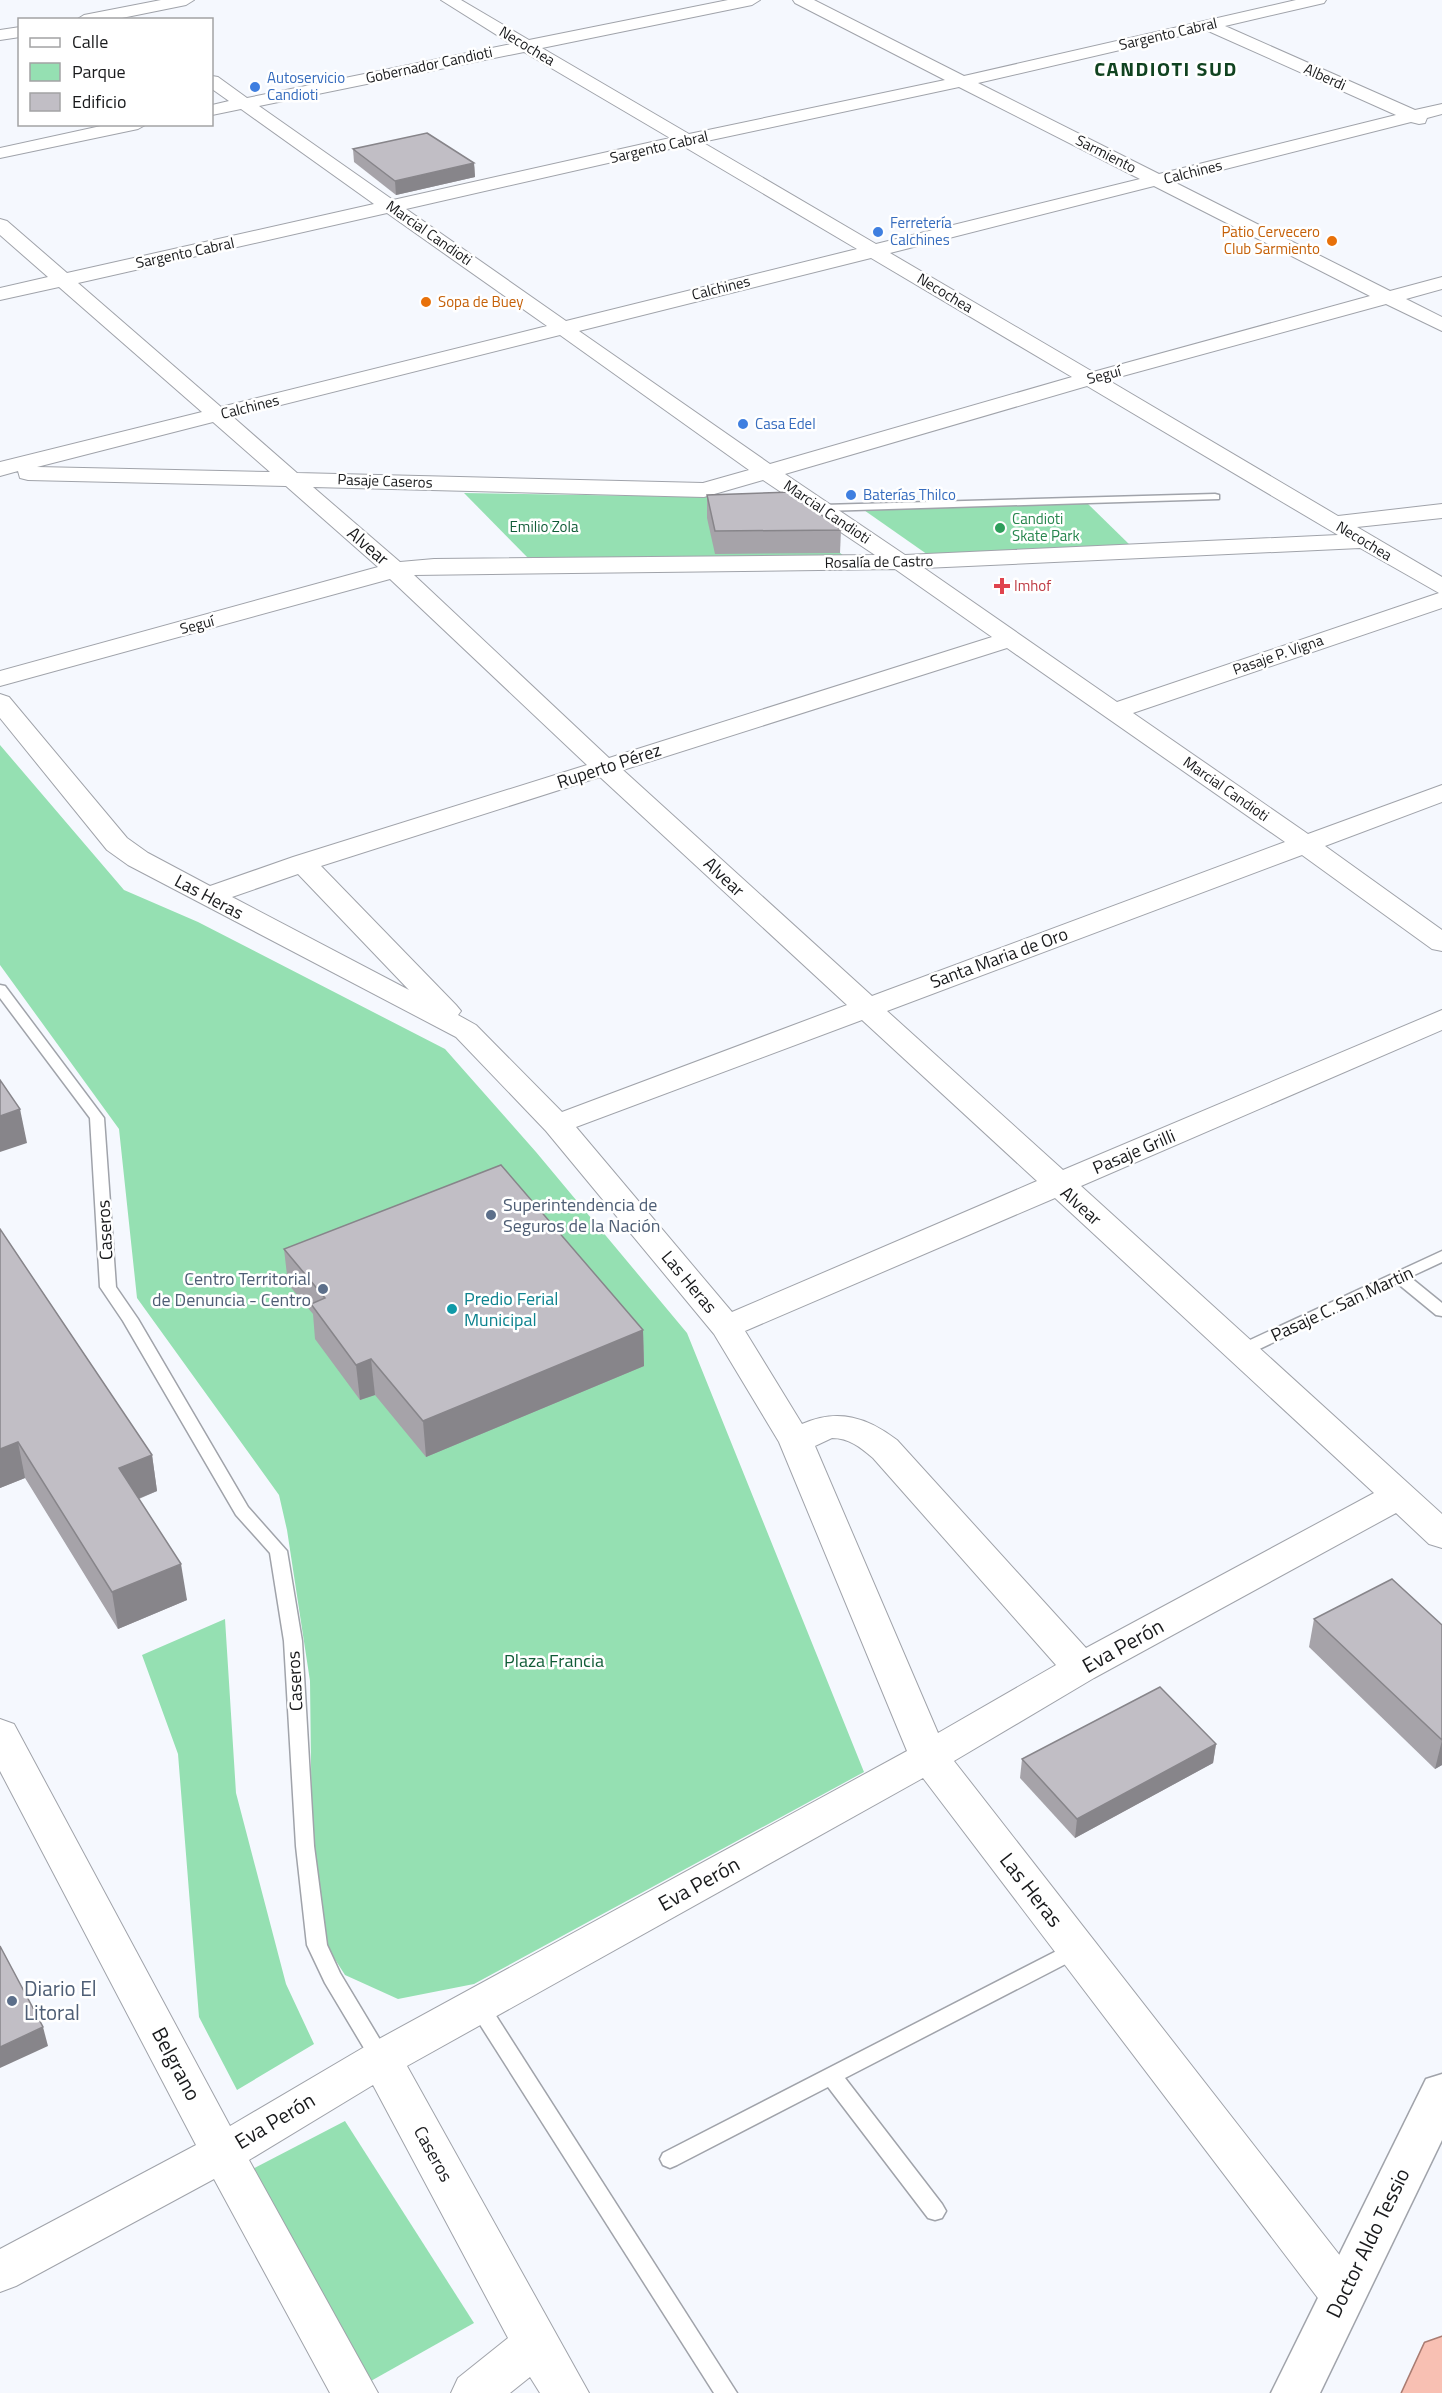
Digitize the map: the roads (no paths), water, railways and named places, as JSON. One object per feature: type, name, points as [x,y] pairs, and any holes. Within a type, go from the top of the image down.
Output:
[{"type":"highway","points":[[1426,2393],[1442,2359]]},
{"type":"main road","name":"Doctor Aldo Tessio","points":[[1294,2393],[1442,2093]]},
{"type":"street","points":[[97,0],[121,16]]},
{"type":"street","points":[[102,18],[121,16],[186,0]]},
{"type":"street","name":"Necochea","points":[[449,0],[1442,587]]},
{"type":"street","name":"Gobernador Candioti","points":[[213,110],[752,0]]},
{"type":"street","name":"Sarmiento","points":[[801,0],[1442,325]]},
{"type":"street","name":"Sargento Cabral","points":[[0,294],[1318,0]]},
{"type":"street","name":"Alberdi","points":[[1208,25],[1442,129]]},
{"type":"street","points":[[0,35],[18,32]]},
{"type":"street","name":"Marcial Candioti","points":[[213,82],[566,328],[768,473],[823,508],[1306,845],[1442,943]]},
{"type":"street","name":"Calchines","points":[[0,471],[218,414],[1442,109]]},
{"type":"street","points":[[0,153],[128,126]]},
{"type":"street","name":"Alvear","points":[[0,225],[395,570],[865,1008],[1442,1535]]},
{"type":"street","name":"Seguí","points":[[768,473],[1089,380],[1442,283]]},
{"type":"street","name":"Pasaje Caseros","points":[[0,471],[704,490],[768,473]]},
{"type":"street","points":[[1334,523],[1442,511]]},
{"type":"street","name":"Rosalía de Castro","points":[[395,570],[434,566],[901,562],[1364,541]]},
{"type":"street","name":"Seguí","points":[[0,679],[395,570]]},
{"type":"street","name":"Pasaje P. Vigna","points":[[1114,711],[1442,600]]},
{"type":"street","name":"Ruperto Pérez","points":[[208,896],[303,863],[1010,639]]},
{"type":"street","name":"Las Heras","points":[[0,702],[117,844],[138,859],[466,1031]]},
{"type":"street","name":"Santa Maria de Oro","points":[[557,1124],[1442,793]]},
{"type":"street","name":"Las Heras","points":[[303,863],[557,1124],[726,1327],[796,1442],[928,1757],[1343,2295]]},
{"type":"street","name":"Pasaje Grilli","points":[[726,1327],[1442,1019]]},
{"type":"street","points":[[796,1442],[814,1431],[833,1425],[845,1425],[867,1434],[885,1449],[1081,1668]]},
{"type":"street","name":"Eva Perón","points":[[0,2272],[222,2153],[381,2059],[928,1757],[1081,1668],[1398,1496]]},
{"type":"street","name":"Belgrano","points":[[0,1734],[222,2153],[355,2393]]},
{"type":"street","name":"Caseros","points":[[381,2059],[536,2344],[566,2393]]},
{"type":"street","points":[[474,2393],[536,2344]]},
{"type":"lane","points":[[823,508],[1215,497]]},
{"type":"lane","name":"Caseros","points":[[0,989],[97,1118],[108,1287],[130,1319],[243,1511],[278,1551],[293,1641],[305,1846],[317,1945],[332,1977],[381,2059]]},
{"type":"lane","name":"Pasaje C. San Martin","points":[[1241,1351],[1442,1256]]},
{"type":"lane","points":[[1399,1277],[1442,1311]]},
{"type":"lane","points":[[670,2159],[1076,1949]]},
{"type":"lane","points":[[478,2006],[726,2393]]},
{"type":"lane","points":[[831,2076],[935,2211]]},
{"type":"place","name":"Autoservicio Candioti","points":[[255,87]]},
{"type":"place","name":"Ferretería Calchines","points":[[878,232]]},
{"type":"place","name":"Patio Cervecero Club Sarmiento","points":[[1332,241]]},
{"type":"place","name":"Sopa de Buey","points":[[426,302]]},
{"type":"place","name":"Casa Edel","points":[[743,424]]},
{"type":"place","name":"Baterías Thilco","points":[[851,495]]},
{"type":"place","name":"Candioti Skate Park","points":[[1000,528]]},
{"type":"place","name":"Imhof","points":[[1002,586]]},
{"type":"place","name":"Superintendencia de Seguros de la Nación","points":[[491,1215]]},
{"type":"place","name":"Centro Territorial de Denuncia - Centro","points":[[323,1289]]},
{"type":"place","name":"Predio Ferial Municipal","points":[[452,1309]]},
{"type":"place","name":"Diario El Litoral","points":[[12,2001]]},
{"type":"district","name":"CANDIOTI SUD","points":[[1166,69]]},
{"type":"park label","name":"Emilio Zola","points":[[544,527]]},
{"type":"park label","name":"Plaza Francia","points":[[554,1661]]}]
